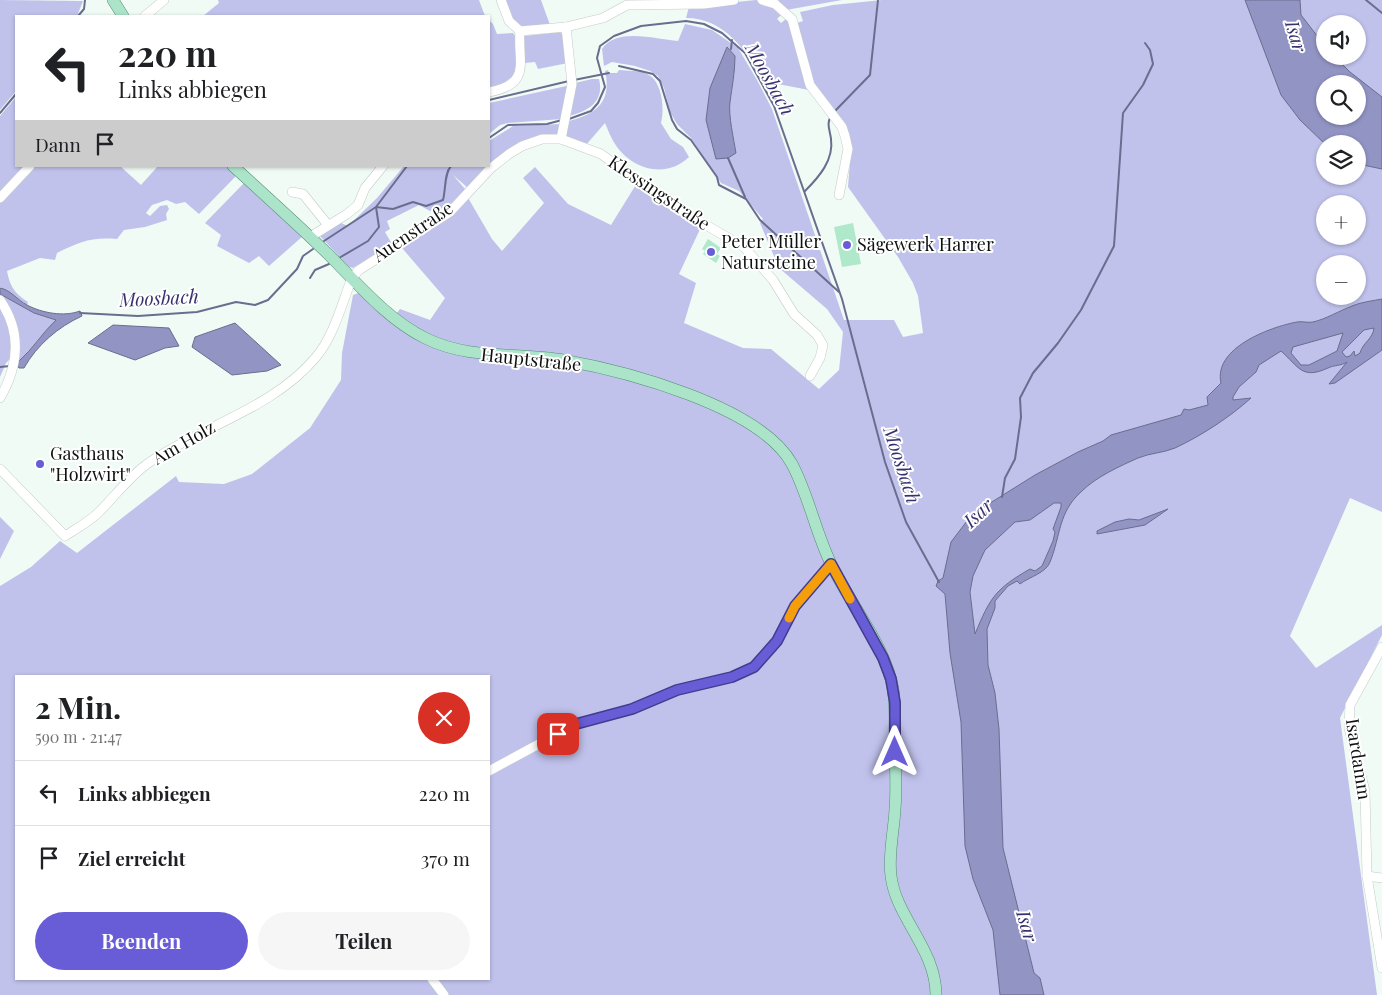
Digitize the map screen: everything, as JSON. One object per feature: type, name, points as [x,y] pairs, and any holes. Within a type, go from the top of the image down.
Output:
[{"type":"main road","points":[[113,0],[122,15]]},
{"type":"main road","name":"Hauptstraße","points":[[235,167],[352,278],[404,324],[423,337],[451,349],[475,354],[559,360],[598,367],[697,397],[749,422],[774,439],[792,464],[831,564],[883,658],[891,679],[895,703],[895,807],[891,876],[895,893],[929,959],[936,985],[936,995]]},
{"type":"street","points":[[146,15],[164,0]]},
{"type":"street","points":[[490,92],[512,83],[520,71],[520,32],[509,21],[501,0]]},
{"type":"street","points":[[520,32],[566,27],[603,18],[627,5],[704,4],[734,0]]},
{"type":"street","points":[[762,0],[775,4],[792,19],[810,85],[842,127],[848,149],[839,195]]},
{"type":"street","points":[[561,139],[572,81],[566,27]]},
{"type":"street","name":"Auenstraße","points":[[352,278],[369,262],[450,212],[491,168],[509,154],[522,146],[542,139],[561,139]]},
{"type":"street","name":"Klessingstraße","points":[[561,139],[601,154],[666,202],[744,247],[773,280],[794,314],[817,335],[823,345],[820,358],[810,376]]},
{"type":"street","points":[[0,198],[29,167]]},
{"type":"street","points":[[310,237],[358,205],[365,188],[382,167]]},
{"type":"street","points":[[292,192],[303,194],[328,225]]},
{"type":"street","name":"Am Holz","points":[[0,469],[65,536],[94,517],[126,481],[148,464],[184,440],[274,394],[300,375],[317,356],[327,340],[352,278]]},
{"type":"street","points":[[0,300],[13,323],[16,345],[9,382],[0,398]]},
{"type":"street","points":[[490,770],[576,724],[632,709],[677,690],[732,677],[754,667],[777,641],[795,606],[831,564]]},
{"type":"street","name":"Isardamm","points":[[1382,647],[1350,705],[1349,728],[1365,791],[1367,876],[1382,968]]},
{"type":"street","points":[[1367,876],[1382,878]]},
{"type":"street","points":[[433,980],[444,995]]},
{"type":"shaded area","points":[[0,0],[83,1],[77,15],[15,15],[15,92],[0,110]]},
{"type":"shaded area","points":[[218,0],[479,0],[485,15],[204,15],[219,3]]},
{"type":"shaded area","points":[[504,0],[541,0],[550,25],[520,26],[512,18]]},
{"type":"shaded area","points":[[756,0],[770,5],[781,15],[777,19],[781,23],[786,19],[788,21],[809,90],[778,84],[769,90],[754,65],[726,32],[701,20],[686,18],[689,7]]},
{"type":"shaded area","points":[[779,0],[842,0],[786,10],[778,3]]},
{"type":"shaded area","points":[[882,0],[1382,0],[1382,342],[1364,362],[1382,350],[1382,512],[1350,498],[1290,636],[1316,668],[1382,625],[1382,635],[1340,718],[1377,995],[0,995],[0,586],[31,567],[60,541],[77,553],[176,476],[179,482],[224,484],[252,474],[310,428],[341,380],[342,353],[353,295],[361,292],[392,319],[400,309],[430,320],[445,298],[402,248],[403,244],[467,196],[492,239],[502,251],[544,203],[523,178],[535,167],[568,204],[611,225],[637,183],[702,225],[679,274],[696,283],[684,323],[743,348],[771,349],[819,389],[839,370],[843,332],[827,309],[779,268],[760,223],[763,219],[739,191],[721,183],[691,138],[677,124],[670,112],[664,88],[658,76],[635,66],[612,62],[604,66],[602,49],[608,42],[626,36],[678,41],[685,24],[712,30],[738,48],[772,109],[844,320],[894,320],[903,337],[923,333],[918,296],[913,283],[898,257],[848,187],[851,149],[817,94],[794,24],[803,21],[800,12],[833,5]]},
{"type":"shaded area","points":[[490,21],[497,34],[513,33],[516,37],[517,73],[500,86],[490,88]]},
{"type":"shaded area","points":[[560,32],[563,35],[568,63],[538,69],[535,62],[525,63],[524,36]]},
{"type":"shaded area","points":[[608,70],[609,73],[617,73],[619,70],[637,71],[652,77],[661,95],[663,110],[661,123],[671,139],[683,147],[689,157],[680,164],[670,168],[650,168],[640,165],[622,153],[614,142],[605,123],[585,146],[566,136],[569,121],[595,110],[600,105],[606,90],[605,71]]},
{"type":"shaded area","points":[[599,79],[600,87],[597,100],[588,109],[568,116],[575,83]]},
{"type":"shaded area","points":[[571,85],[562,119],[508,123],[500,125],[490,133],[490,103]]},
{"type":"shaded area","points":[[15,98],[15,167],[25,167],[0,195],[0,116]]},
{"type":"shaded area","points":[[562,124],[559,133],[554,136],[490,165],[490,140],[513,126]]},
{"type":"shaded area","points":[[31,167],[121,167],[141,185],[157,167],[231,167],[237,173],[199,214],[185,202],[176,204],[167,200],[152,205],[146,213],[150,216],[160,206],[167,205],[169,209],[166,214],[167,220],[145,227],[124,230],[117,239],[86,241],[57,253],[55,260],[40,258],[7,271],[13,289],[28,302],[27,305],[0,287],[0,202]]},
{"type":"shaded area","points":[[403,167],[486,167],[468,188],[453,175],[465,189],[449,207],[430,211],[419,205],[387,221],[390,229],[385,232],[392,244],[353,268],[349,267],[319,235],[341,223],[348,226],[377,198]]},
{"type":"shaded area","points":[[244,183],[303,236],[269,266],[259,256],[249,263],[217,246],[221,235],[205,223]]},
{"type":"shaded area","points":[[0,294],[34,313],[56,320],[19,361],[16,361],[17,344]]},
{"type":"shaded area","points":[[0,305],[11,324],[12,357],[6,363],[0,377]]},
{"type":"shaded area","points":[[0,517],[14,531],[0,559]]},
{"type":"water","name":"Isar","points":[[1245,0],[1300,0],[1301,15],[1316,34],[1316,65],[1343,65],[1354,75],[1316,75],[1316,125],[1366,125],[1366,84],[1382,97],[1382,169],[1366,166],[1366,135],[1316,135],[1300,120],[1281,95]]},
{"type":"water","points":[[727,47],[735,56],[730,107],[736,153],[728,158],[716,159],[706,120],[710,88]]},
{"type":"water","points":[[0,288],[27,305],[39,310],[60,314],[80,311],[82,316],[49,338],[35,352],[24,368],[19,368],[17,365],[19,361],[56,320],[34,313],[0,294]]},
{"type":"water","name":"Isar","points":[[1382,299],[1382,350],[1335,383],[1329,384],[1347,362],[1312,373],[1306,372],[1297,367],[1281,351],[1259,365],[1256,372],[1239,387],[1233,400],[1251,398],[1225,419],[1185,443],[1170,450],[1138,458],[1108,472],[1088,486],[1068,507],[1048,566],[1020,584],[1017,581],[1008,586],[995,601],[995,608],[987,629],[988,665],[995,693],[999,729],[1003,848],[1034,973],[1040,978],[1044,995],[1000,995],[993,930],[973,879],[965,846],[961,722],[950,653],[945,594],[936,586],[938,581],[943,578],[951,542],[967,521],[987,505],[1035,475],[1078,452],[1103,441],[1111,435],[1181,415],[1184,409],[1189,410],[1208,405],[1207,397],[1221,383],[1221,371],[1226,359],[1246,341],[1273,329],[1299,322],[1313,322],[1355,305],[1366,305],[1366,302]],"holes":[[[1374,328],[1360,353],[1355,356],[1354,351],[1350,356],[1346,357],[1342,352],[1364,330]],[[1343,333],[1337,351],[1309,365],[1301,365],[1291,353],[1293,347]],[[1054,503],[1061,503],[1061,507],[1053,529],[1055,532],[1053,541],[1042,566],[1035,571],[1030,569],[1001,589],[985,611],[975,634],[970,592],[973,576],[985,550],[1015,522],[1030,520]]]},
{"type":"water","points":[[235,323],[281,365],[267,371],[232,375],[192,347],[195,337]]},
{"type":"water","points":[[113,325],[169,328],[179,346],[165,348],[135,360],[88,343]]},
{"type":"water","points":[[1168,509],[1145,525],[1097,534],[1097,531],[1115,522],[1129,519],[1139,520]]},
{"type":"building","name":"Sägewerk Harrer","points":[[853,223],[861,264],[842,267],[834,227]]},
{"type":"building","name":"Peter Müller Natursteine","points":[[708,239],[721,248],[717,254],[720,256],[716,263],[703,254],[705,251],[702,249]]},
{"type":"waterway","points":[[79,15],[84,9],[85,0]]},
{"type":"waterway","points":[[834,112],[870,75],[878,0]]},
{"type":"waterway","points":[[1366,0],[1382,13]]},
{"type":"waterway","name":"Moosbach","points":[[569,119],[591,111],[598,103],[605,87],[597,58],[600,46],[614,36],[641,26],[686,21],[704,24],[722,33],[745,53],[774,106],[842,299],[885,462],[906,522],[939,582]]},
{"type":"waterway","name":"Moosbach","points":[[731,49],[732,40]]},
{"type":"waterway","points":[[1002,497],[1005,478],[1015,459],[1021,417],[1020,398],[1033,373],[1058,343],[1081,310],[1114,246],[1123,113],[1143,85],[1153,64],[1150,50],[1145,43]]},
{"type":"waterway","name":"Moosbach","points":[[619,66],[653,74],[660,81],[672,120],[677,129],[691,140],[717,177],[719,185],[746,199],[760,220],[839,292]]},
{"type":"waterway","points":[[574,80],[609,73]]},
{"type":"waterway","points":[[490,100],[569,81]]},
{"type":"waterway","points":[[0,113],[15,95]]},
{"type":"waterway","points":[[805,191],[820,174],[828,161],[831,147],[829,124],[831,116]]},
{"type":"waterway","name":"Moosbach","points":[[490,137],[508,125],[547,124],[562,120]]},
{"type":"waterway","points":[[728,158],[745,197]]},
{"type":"waterway","points":[[339,258],[368,241],[379,227],[376,207],[406,167]]},
{"type":"waterway","name":"Moosbach","points":[[324,241],[376,207],[393,209],[413,202],[426,206],[443,200],[446,177],[450,167]]},
{"type":"waterway","name":"Moosbach","points":[[80,313],[138,316],[197,312],[236,302],[255,305],[268,300],[297,269],[303,256],[313,249]]},
{"type":"waterway","points":[[310,278],[315,270],[329,264]]},
{"type":"waterway","name":"Moosbach","points":[[0,367],[10,366]]},
{"type":"slow traffic","points":[[789,618],[795,606],[831,564],[850,599]]},
{"type":"place","name":"Sägewerk Harrer","points":[[847,245]]},
{"type":"place","name":"Peter Müller Natursteine","points":[[711,252]]},
{"type":"place","name":"Gasthaus \"Holzwirt\"","points":[[40,464]]},
{"type":"route","points":[[558,734],[576,724],[632,709],[677,690],[732,677],[754,667],[777,641],[795,606],[831,564],[883,658],[891,679],[895,703],[895,752]]}]
